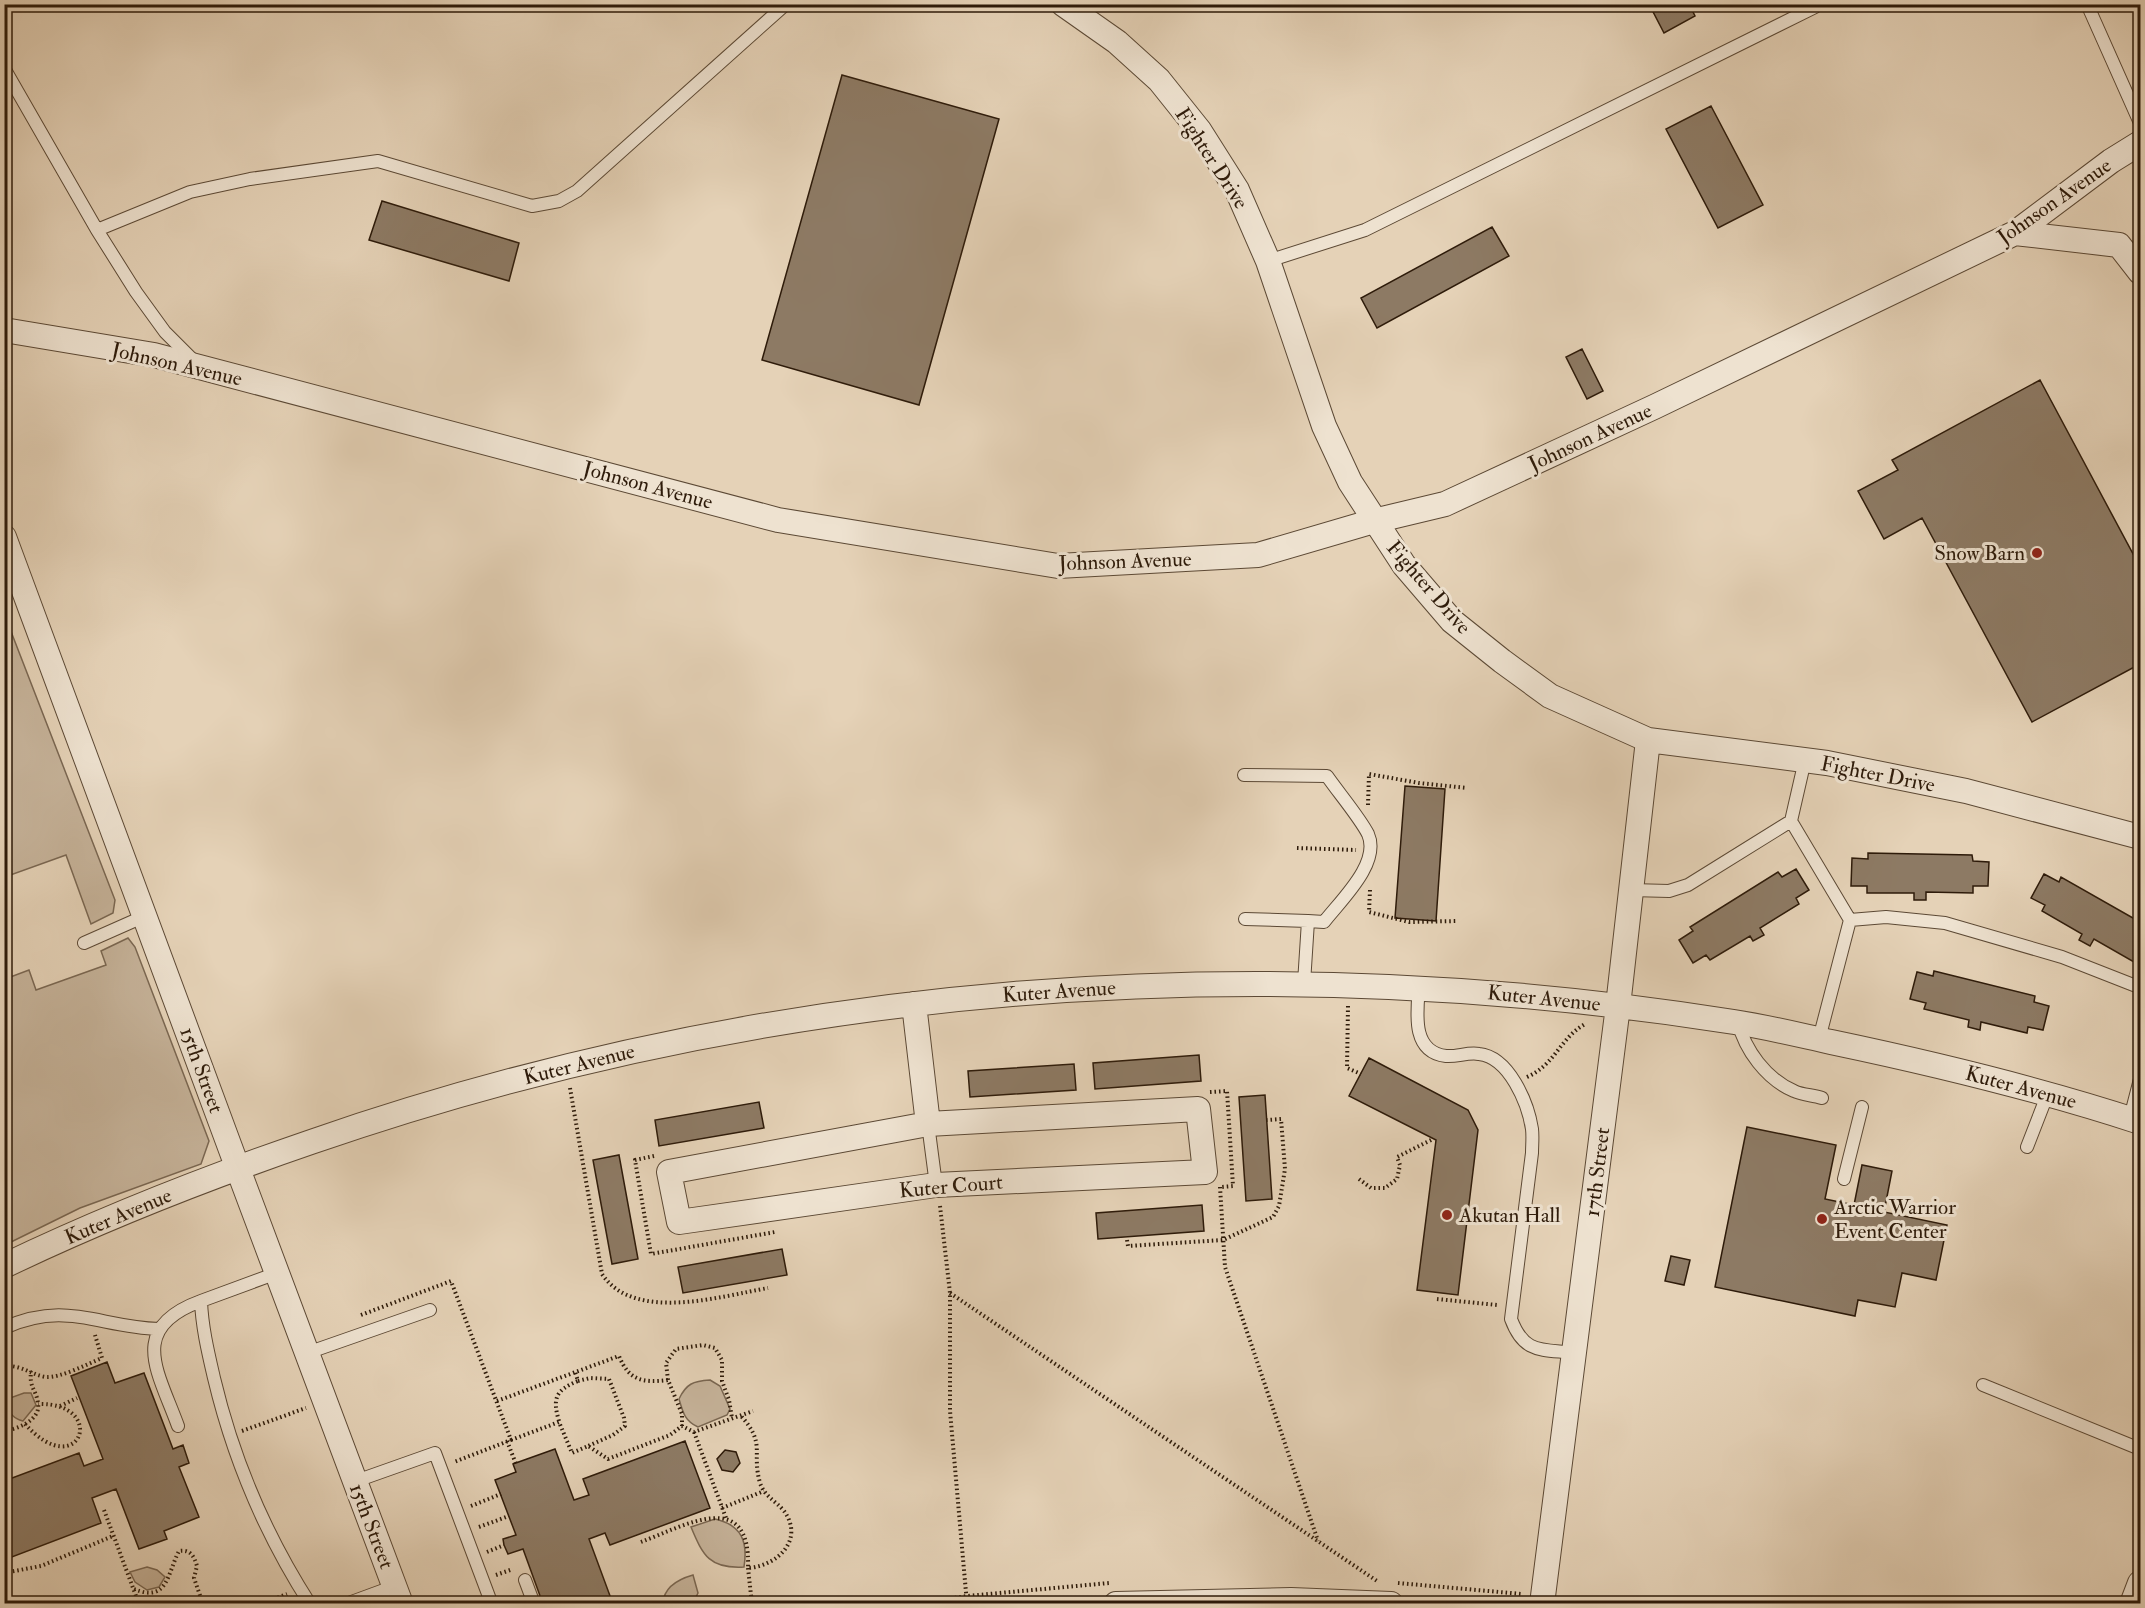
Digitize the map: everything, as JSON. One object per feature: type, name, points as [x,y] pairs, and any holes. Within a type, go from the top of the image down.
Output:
[{"type":"street","name":"Fighter Drive","points":[[1063,4],[1117,42],[1159,80],[1199,130],[1237,190],[1268,261],[1324,426],[1350,482],[1404,566],[1452,621],[1502,661],[1550,696],[1648,740],[1805,760],[1966,790],[2140,837]]},
{"type":"street","name":"Johnson Avenue","points":[[4,330],[154,355],[778,520],[1058,566],[1258,555],[1374,521],[1445,504],[1654,407],[2015,233],[2111,161],[2140,143]]},
{"type":"street","points":[[2015,233],[2119,245],[2140,272]]},
{"type":"street","name":"15th Street","points":[[4,537],[398,1595]]},
{"type":"street","name":"17th Street","points":[[1542,1604],[1618,1006],[1648,740]]},
{"type":"street","name":"Kuter Avenue","points":[[4,1266],[133,1208],[238,1168],[396,1113],[531,1075],[705,1036],[836,1014],[1021,992],[1145,985],[1304,983],[1419,987],[1528,995],[1738,1022],[1879,1052],[2048,1093],[2135,1120]]},
{"type":"street","points":[[914,1004],[928,1124]]},
{"type":"street","name":"Kuter Court","points":[[1198,1108],[1205,1172],[936,1185],[679,1222],[669,1172],[928,1124],[1198,1108]]},
{"type":"street","points":[[2132,1604],[2140,1582]]},
{"type":"street","points":[[1116,1604],[1387,1596]]},
{"type":"lane","points":[[97,230],[190,192],[250,179],[378,161],[532,206],[559,201],[577,192],[786,4]]},
{"type":"lane","points":[[1268,261],[1365,230],[1805,12],[1816,4]]},
{"type":"lane","points":[[2087,4],[2140,123]]},
{"type":"lane","points":[[4,68],[97,230],[136,292],[165,332],[200,367]]},
{"type":"lane","points":[[1805,760],[1791,821],[1850,920],[1819,1039]]},
{"type":"lane","points":[[1244,775],[1327,776],[1368,834],[1371,850],[1364,870],[1324,922],[1245,919]]},
{"type":"lane","points":[[1631,890],[1669,891],[1689,885],[1791,821]]},
{"type":"lane","points":[[84,943],[145,916]]},
{"type":"lane","points":[[1850,920],[1886,917],[1945,923],[2062,957],[2136,986],[2140,985]]},
{"type":"lane","points":[[1304,983],[1308,921]]},
{"type":"lane","points":[[1419,987],[1418,1030],[1423,1043],[1433,1052],[1446,1056],[1480,1054],[1500,1063],[1515,1082],[1526,1107],[1532,1130],[1532,1153],[1511,1319],[1517,1334],[1526,1344],[1537,1348],[1574,1353]]},
{"type":"lane","points":[[1738,1022],[1742,1037],[1753,1056],[1769,1074],[1794,1091],[1822,1098]]},
{"type":"lane","points":[[2135,1120],[2140,1079]]},
{"type":"lane","points":[[2027,1147],[2048,1093]]},
{"type":"lane","points":[[1844,1179],[1862,1107]]},
{"type":"lane","points":[[928,1124],[936,1185]]},
{"type":"lane","points":[[178,1426],[154,1361],[153,1343],[159,1329],[169,1317],[182,1308],[277,1273]]},
{"type":"lane","points":[[201,1301],[202,1325],[219,1400],[230,1436],[253,1498],[273,1540],[310,1604]]},
{"type":"lane","points":[[307,1353],[430,1310]]},
{"type":"lane","points":[[4,1328],[30,1318],[71,1314],[132,1328],[159,1329]]},
{"type":"lane","points":[[1983,1385],[2140,1449]]},
{"type":"lane","points":[[356,1481],[435,1453],[491,1602],[487,1604]]},
{"type":"lane","points":[[525,1580],[534,1604]]},
{"type":"lane","points":[[346,1604],[398,1595]]},
{"type":"path","points":[[1368,813],[1369,774],[1419,783],[1467,788]]},
{"type":"path","points":[[1297,848],[1371,850]]},
{"type":"path","points":[[1371,880],[1368,912],[1409,922],[1457,921]]},
{"type":"path","points":[[1348,1000],[1347,1068],[1360,1074]]},
{"type":"path","points":[[1515,1082],[1544,1068],[1578,1029],[1618,1006]]},
{"type":"path","points":[[568,1081],[602,1274],[607,1281],[630,1295],[646,1301],[684,1303],[768,1288]]},
{"type":"path","points":[[1128,1240],[1128,1246],[1223,1240],[1265,1221],[1277,1212],[1285,1169],[1281,1119],[1267,1120]]},
{"type":"path","points":[[1359,1179],[1371,1188],[1385,1188],[1397,1179],[1400,1165],[1397,1157],[1433,1139]]},
{"type":"path","points":[[635,1160],[658,1156]]},
{"type":"path","points":[[936,1185],[950,1293],[951,1412],[967,1604]]},
{"type":"path","points":[[1220,1187],[1225,1267],[1318,1541]]},
{"type":"path","points":[[356,1317],[452,1281],[497,1401],[516,1464]]},
{"type":"path","points":[[950,1293],[1378,1582],[1387,1596]]},
{"type":"path","points":[[4,1366],[16,1366],[44,1377],[53,1377],[102,1358],[88,1317]]},
{"type":"path","points":[[682,1426],[682,1414],[668,1380],[666,1363],[676,1349],[690,1345],[715,1348],[720,1353],[722,1381],[729,1400],[732,1418]]},
{"type":"path","points":[[497,1401],[619,1356],[626,1372],[634,1377],[654,1382],[668,1380]]},
{"type":"path","points":[[4,1431],[25,1424],[35,1415],[38,1404],[30,1381],[31,1371]]},
{"type":"path","points":[[575,1372],[578,1381]]},
{"type":"path","points":[[590,1378],[609,1379],[624,1418],[624,1426],[620,1431],[572,1453],[559,1422],[555,1403],[561,1390],[578,1381],[590,1378]]},
{"type":"path","points":[[59,1406],[77,1398]]},
{"type":"path","points":[[230,1436],[325,1401]]},
{"type":"path","points":[[25,1424],[37,1438],[46,1443],[67,1447],[79,1436],[80,1426],[77,1417],[69,1409],[38,1404]]},
{"type":"path","points":[[694,1432],[753,1410]]},
{"type":"path","points":[[740,1415],[757,1439],[757,1469],[766,1496],[785,1513],[790,1533],[790,1541],[782,1554],[763,1564],[748,1568]]},
{"type":"path","points":[[457,1470],[453,1461],[559,1422]]},
{"type":"path","points":[[682,1426],[694,1432],[726,1518]]},
{"type":"path","points":[[588,1446],[608,1459],[670,1435],[682,1426]]},
{"type":"path","points":[[722,1508],[764,1491]]},
{"type":"path","points":[[470,1506],[501,1494]]},
{"type":"path","points":[[467,1497],[481,1536]]},
{"type":"path","points":[[104,1510],[139,1604]]},
{"type":"path","points":[[478,1527],[509,1516]]},
{"type":"path","points":[[641,1542],[706,1519],[726,1518],[734,1522],[745,1539],[748,1549],[752,1604]]},
{"type":"path","points":[[4,1573],[41,1566],[113,1536]]},
{"type":"path","points":[[484,1544],[490,1560]]},
{"type":"path","points":[[488,1552],[504,1545]]},
{"type":"path","points":[[134,1589],[142,1593],[158,1592],[164,1587],[179,1551],[185,1550],[190,1552],[197,1566],[194,1578],[203,1604]]},
{"type":"path","points":[[493,1568],[500,1584]]},
{"type":"shaded area","points":[[5,616],[115,900],[113,913],[91,924],[66,855],[5,877]]},
{"type":"shaded area","points":[[128,938],[135,947],[209,1141],[201,1164],[80,1208],[5,1245],[5,979],[29,970],[36,990],[106,965],[101,951]]},
{"type":"shaded area","points":[[710,1380],[720,1386],[730,1409],[727,1415],[698,1427],[685,1416],[679,1399],[691,1384]]},
{"type":"shaded area","points":[[31,1393],[36,1405],[23,1421],[15,1418],[11,1413],[9,1403],[10,1398]]},
{"type":"shaded area","points":[[715,1519],[731,1526],[741,1536],[745,1550],[744,1567],[723,1566],[709,1559],[704,1553],[691,1527]]},
{"type":"shaded area","points":[[147,1567],[157,1570],[165,1577],[159,1587],[147,1590],[135,1582],[130,1572]]},
{"type":"shaded area","points":[[693,1575],[698,1593],[693,1603],[663,1603],[669,1588]]},
{"type":"building","points":[[1649,4],[1689,4],[1695,16],[1664,33]]},
{"type":"building","points":[[842,75],[999,119],[919,405],[762,360]]},
{"type":"building","points":[[1711,106],[1763,205],[1718,228],[1666,129]]},
{"type":"building","points":[[382,201],[519,243],[509,281],[369,240]]},
{"type":"building","points":[[1492,227],[1509,256],[1377,328],[1361,298]]},
{"type":"building","points":[[1582,349],[1603,391],[1587,399],[1566,357]]},
{"type":"building","name":"Snow Barn","points":[[2040,380],[2140,567],[2140,664],[2032,722],[1922,518],[1884,539],[1858,491],[1898,470],[1892,460]]},
{"type":"building","points":[[1405,786],[1445,789],[1436,921],[1395,918]]},
{"type":"building","points":[[1868,853],[1972,855],[1973,861],[1989,862],[1988,886],[1973,886],[1973,893],[1926,892],[1926,900],[1914,900],[1914,893],[1867,893],[1867,886],[1851,886],[1852,858],[1868,859]]},
{"type":"building","points":[[1796,869],[1809,890],[1796,898],[1799,904],[1760,928],[1764,935],[1753,941],[1750,936],[1710,960],[1706,955],[1693,963],[1679,940],[1693,931],[1690,927],[1778,872],[1782,877]]},
{"type":"building","points":[[2044,874],[2059,882],[2061,877],[2140,922],[2140,958],[2138,956],[2134,962],[2094,939],[2090,946],[2079,940],[2082,934],[2042,911],[2045,905],[2031,898]]},
{"type":"building","points":[[1934,971],[2035,996],[2034,1002],[2049,1006],[2043,1030],[2028,1027],[2027,1033],[1981,1022],[1980,1030],[1968,1027],[1969,1020],[1924,1009],[1926,1003],[1910,999],[1917,972],[1933,976]]},
{"type":"building","points":[[1199,1055],[1201,1081],[1095,1089],[1093,1063]]},
{"type":"building","name":"Akutan Hall","points":[[1369,1058],[1468,1110],[1478,1130],[1458,1295],[1417,1290],[1436,1140],[1349,1096]]},
{"type":"building","points":[[1074,1064],[1076,1090],[970,1097],[968,1071]]},
{"type":"building","points":[[1265,1095],[1272,1199],[1246,1201],[1239,1097]]},
{"type":"building","points":[[759,1102],[764,1128],[659,1146],[655,1120]]},
{"type":"building","name":"Arctic Warrior Event Center","points":[[1747,1127],[1836,1145],[1825,1199],[1854,1205],[1862,1165],[1892,1171],[1884,1212],[1947,1225],[1936,1280],[1902,1273],[1895,1307],[1858,1300],[1855,1316],[1715,1287]]},
{"type":"building","points":[[619,1155],[638,1259],[612,1264],[593,1160]]},
{"type":"building","points":[[1202,1205],[1204,1231],[1098,1239],[1096,1213]]},
{"type":"building","points":[[782,1249],[787,1275],[683,1293],[678,1267]]},
{"type":"building","points":[[1671,1256],[1690,1260],[1684,1285],[1665,1281]]},
{"type":"building","points":[[107,1362],[115,1383],[144,1373],[173,1449],[183,1445],[189,1463],[179,1467],[199,1517],[164,1531],[167,1539],[139,1549],[116,1489],[92,1498],[101,1523],[4,1560],[4,1481],[79,1453],[84,1466],[103,1459],[71,1376]]},
{"type":"building","points":[[685,1441],[710,1508],[610,1545],[605,1533],[589,1539],[613,1604],[543,1604],[523,1549],[508,1554],[504,1545],[503,1539],[516,1535],[495,1480],[516,1472],[513,1464],[555,1449],[574,1500],[589,1495],[583,1479]]},
{"type":"building","points":[[725,1450],[736,1452],[740,1463],[733,1472],[722,1470],[717,1459]]},
{"type":"place","name":"Snow Barn","points":[[2037,553]]},
{"type":"place","name":"Akutan Hall","points":[[1447,1215]]},
{"type":"place","name":"Arctic Warrior Event Center","points":[[1822,1219]]}]
